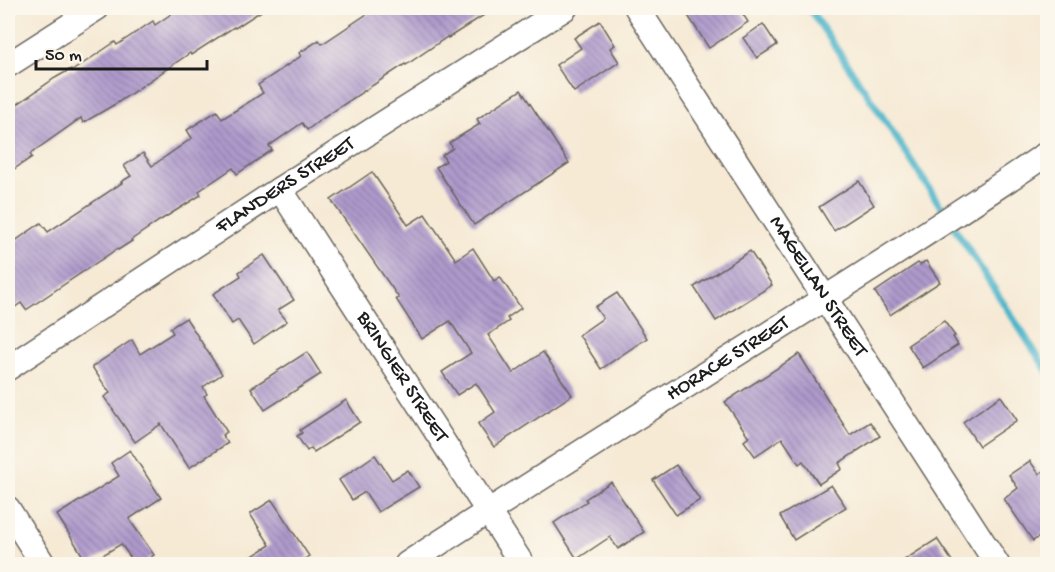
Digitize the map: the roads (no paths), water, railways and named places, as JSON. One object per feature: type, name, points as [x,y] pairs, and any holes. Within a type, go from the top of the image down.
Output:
[{"type":"street","points":[[8,65],[97,8]]},
{"type":"street","name":"FLANDERS STREET","points":[[8,368],[280,189],[565,8]]},
{"type":"street","name":"MAGELLAN STREET","points":[[637,8],[997,564]]},
{"type":"street","name":"HORACE STREET","points":[[407,564],[919,239],[1047,153]]},
{"type":"street","name":"BRINGIER STREET","points":[[280,189],[522,564]]},
{"type":"street","points":[[8,508],[43,564]]},
{"type":"waterway","points":[[809,8],[1048,372]]}]
